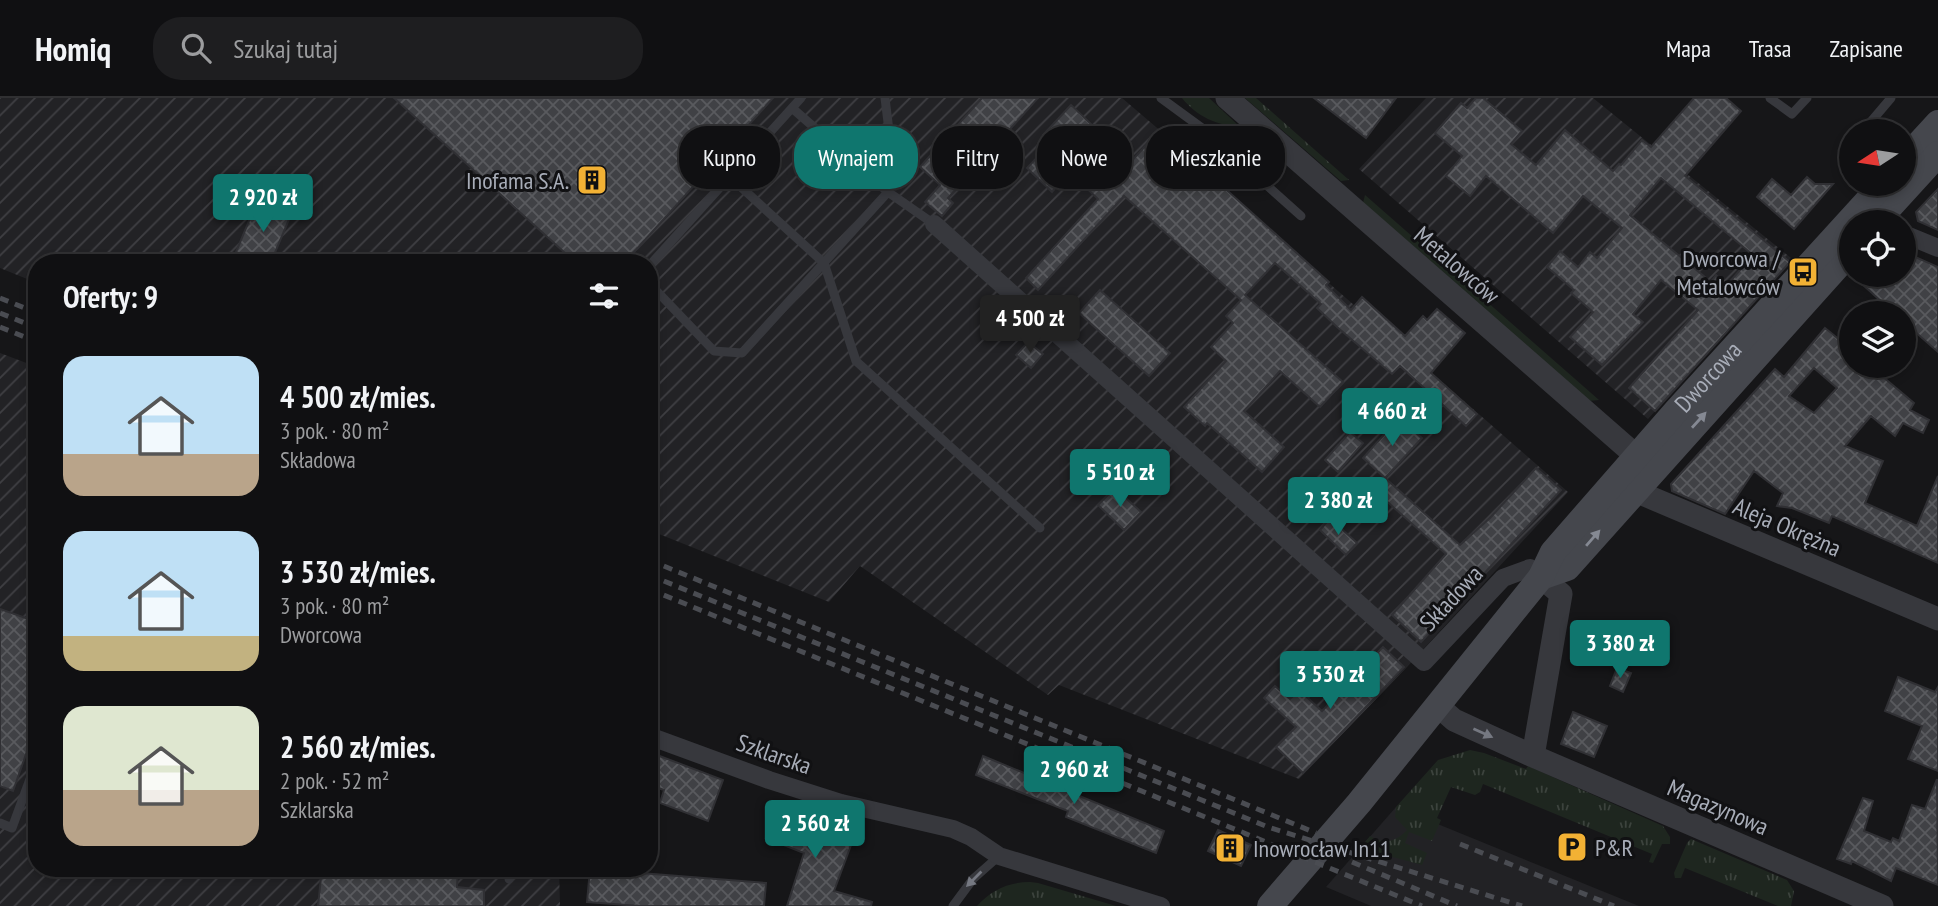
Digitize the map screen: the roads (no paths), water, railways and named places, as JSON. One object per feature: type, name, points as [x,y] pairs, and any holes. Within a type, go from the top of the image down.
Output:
[{"type":"main road","points":[[1916,147],[1938,123]]},
{"type":"main road","name":"Dworcowa","points":[[1882,210],[1938,154]]},
{"type":"main road","name":"Dworcowa","points":[[1275,900],[1359,803],[1541,577],[1567,568],[1637,472],[1839,255]]},
{"type":"main road","name":"Dworcowa","points":[[1637,472],[1839,263]]},
{"type":"street","name":"Metalowców","points":[[1227,98],[1637,472]]},
{"type":"street","name":"Składowa","points":[[934,224],[1424,662],[1503,578],[1530,568],[1541,577]]},
{"type":"street","points":[[1916,239],[1938,248]]},
{"type":"street","name":"Aleja Okrężna","points":[[1637,472],[1647,496],[1938,620]]},
{"type":"street","points":[[1533,756],[1560,594],[1541,577]]},
{"type":"street","name":"Magazynowa","points":[[1437,705],[1454,720],[1533,756],[1882,906]]},
{"type":"street","name":"Szklarska","points":[[658,739],[841,803],[953,829],[971,837],[999,856],[1161,906]]},
{"type":"lane","points":[[776,126],[802,98]]},
{"type":"lane","points":[[658,293],[714,352],[742,353],[888,192],[892,156],[885,98]]},
{"type":"lane","points":[[1161,98],[1206,131],[1301,216]]},
{"type":"lane","points":[[1770,98],[1792,114],[1807,98]]},
{"type":"lane","points":[[1873,119],[1891,98]]},
{"type":"lane","points":[[792,108],[888,192],[934,224]]},
{"type":"lane","points":[[658,256],[719,189]]},
{"type":"lane","points":[[743,189],[824,263],[856,361],[1040,527]]},
{"type":"lane","points":[[0,823],[12,828],[28,784]]},
{"type":"lane","points":[[953,906],[973,878],[999,856]]},
{"type":"railway","points":[[0,298],[28,309]]},
{"type":"railway","points":[[0,313],[28,324]]},
{"type":"railway","points":[[0,327],[28,338]]},
{"type":"railway","points":[[658,564],[1316,833]]},
{"type":"railway","points":[[658,579],[1268,827],[1522,906]]},
{"type":"railway","points":[[658,593],[1422,906]]},
{"type":"railway","points":[[1460,844],[1614,906]]},
{"type":"railway","points":[[1352,862],[1457,906]]},
{"type":"place","name":"Inofama S.A.","points":[[592,180]]},
{"type":"place","name":"Dworcowa / Metalowców","points":[[1803,272]]},
{"type":"place","name":"P&R","points":[[1572,847]]},
{"type":"place","name":"Inowrocław In11","points":[[1230,848]]}]
